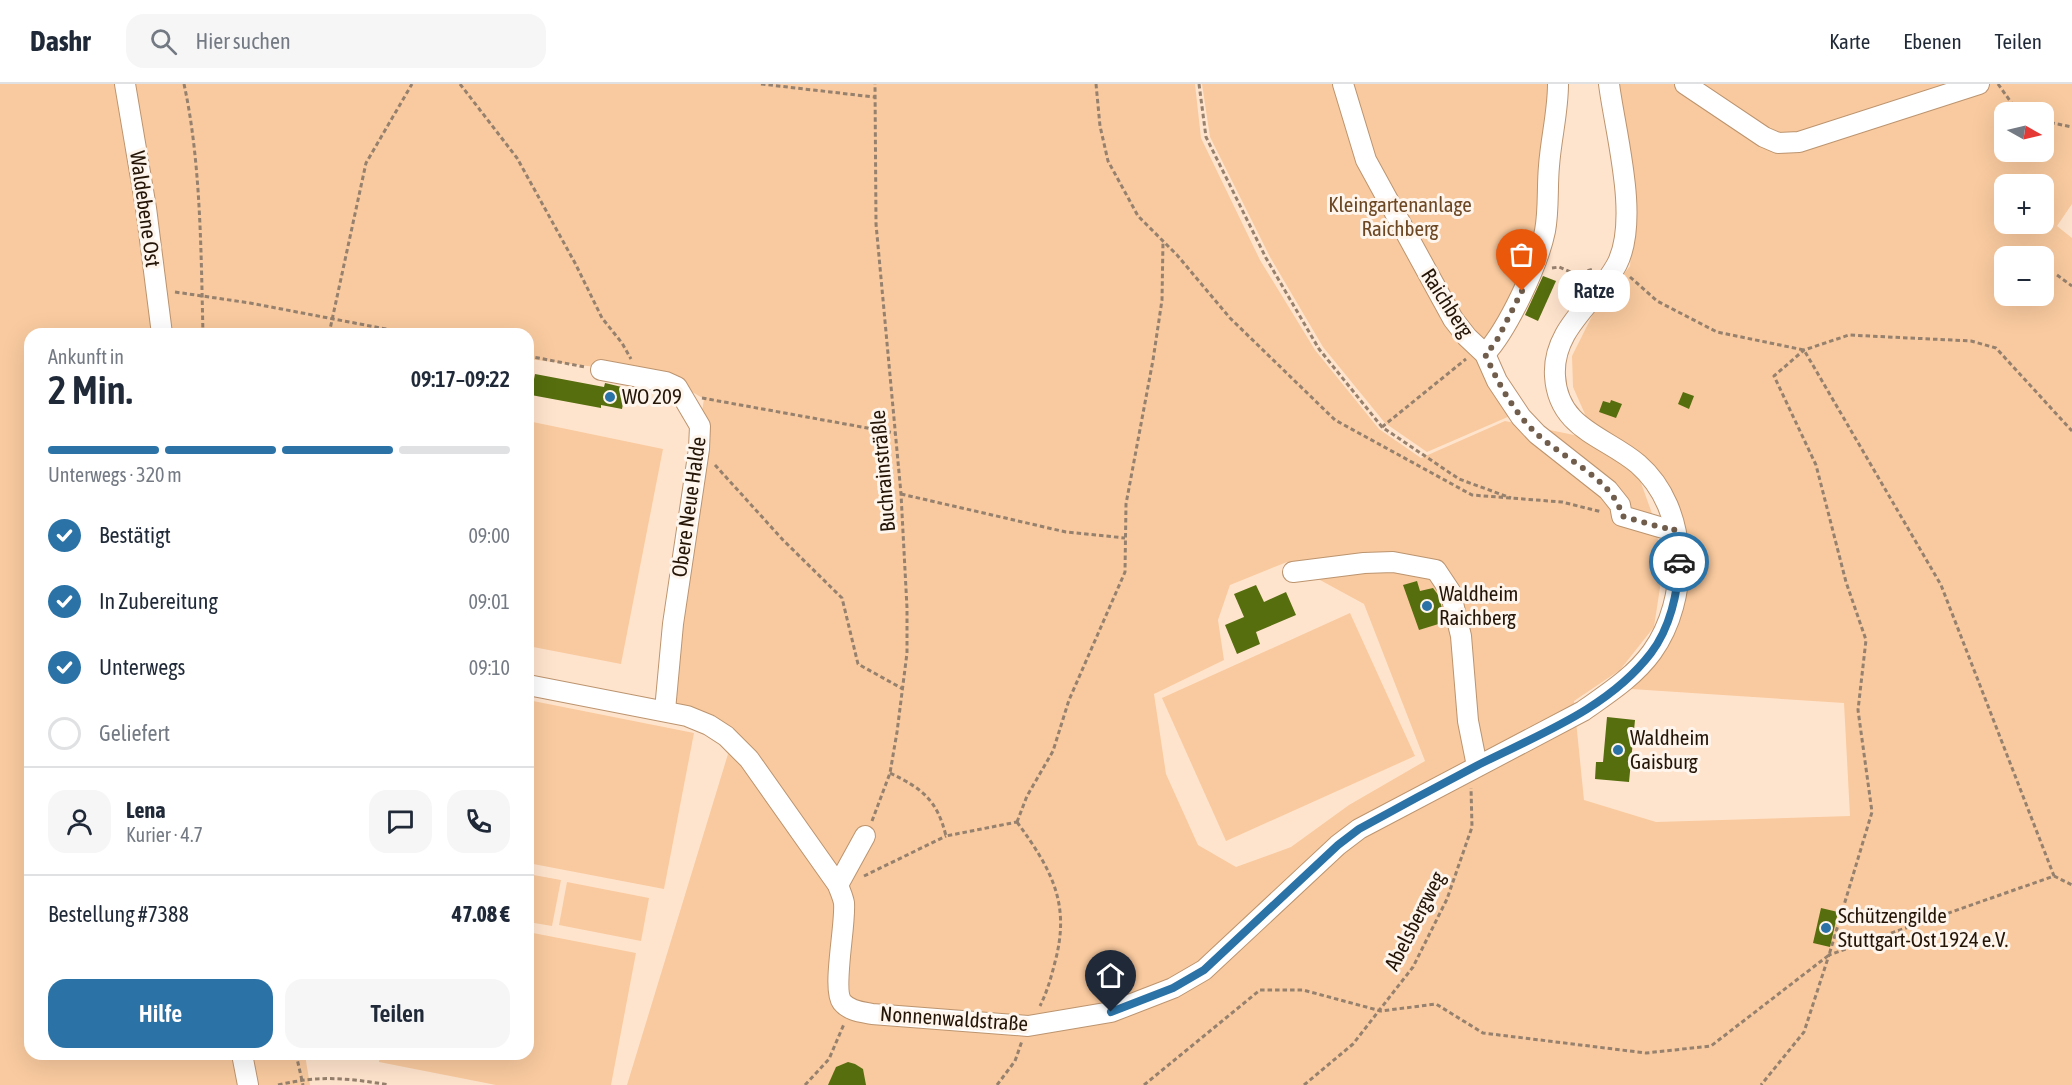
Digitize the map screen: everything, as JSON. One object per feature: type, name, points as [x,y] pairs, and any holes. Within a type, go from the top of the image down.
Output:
[{"type":"street","name":"Waldebene Ost","points":[[125,84],[161,328]]},
{"type":"street","name":"Raichberg","points":[[1343,84],[1355,129],[1374,177],[1453,319],[1482,351],[1497,381],[1521,417],[1537,434],[1608,490],[1620,505],[1622,516]]},
{"type":"street","name":"Raichberg","points":[[1482,351],[1495,344],[1531,273],[1545,230],[1549,164],[1558,107],[1558,84]]},
{"type":"street","name":"Nonnenwaldstraße","points":[[534,686],[665,710],[708,725],[726,736],[749,759],[838,885],[844,902],[844,919],[838,990],[841,1001],[851,1009],[872,1014],[1028,1026],[1111,1012],[1173,988],[1204,970],[1338,845],[1359,829],[1553,728],[1610,693],[1637,669],[1652,651],[1670,614],[1678,584],[1679,556],[1674,528],[1661,492],[1638,464],[1586,431],[1574,420],[1557,392],[1555,374],[1557,352],[1564,333],[1617,263],[1623,244],[1624,174],[1609,84]]},
{"type":"street","points":[[1685,84],[1764,137],[1778,143],[1800,142],[1979,84]]},
{"type":"street","name":"Obere Neue Halde","points":[[601,370],[666,382],[677,387],[700,426],[699,449],[673,624],[665,710]]},
{"type":"street","points":[[1622,516],[1663,528],[1674,528]]},
{"type":"street","points":[[1293,572],[1364,563],[1393,562],[1436,570],[1450,591],[1461,636],[1472,769]]},
{"type":"street","points":[[838,885],[865,836]]},
{"type":"street","points":[[243,1060],[248,1085]]},
{"type":"path","points":[[184,84],[191,117],[200,213],[203,328]]},
{"type":"path","points":[[331,328],[366,163],[412,84]]},
{"type":"path","points":[[460,84],[517,158],[575,262],[602,318],[630,356],[635,376]]},
{"type":"path","points":[[761,84],[874,97]]},
{"type":"path","name":"Buchrainsträßle","points":[[865,836],[879,807],[890,773],[907,652],[901,494],[876,225],[875,84]]},
{"type":"path","points":[[1096,84],[1100,126],[1108,161],[1138,216],[1163,240],[1230,318],[1335,420],[1473,495],[1562,502],[1622,516]]},
{"type":"path","points":[[1199,84],[1206,137],[1266,258],[1318,349],[1382,427],[1459,479],[1518,500]]},
{"type":"path","points":[[1998,84],[2011,102]]},
{"type":"path","points":[[2054,124],[2072,128]]},
{"type":"path","points":[[1017,822],[1027,796],[1053,751],[1069,700],[1125,572],[1126,504],[1143,419],[1162,300],[1163,240]]},
{"type":"path","points":[[1531,273],[1559,267],[1575,274],[1617,263],[1657,301],[1717,332],[1804,350],[1941,585],[2054,876],[2072,885]]},
{"type":"path","points":[[2057,275],[2072,286]]},
{"type":"path","points":[[157,290],[380,328]]},
{"type":"path","points":[[1761,1085],[1804,1032],[1872,812],[1858,710],[1866,640],[1846,582],[1816,465],[1774,376],[1804,350],[1849,335],[1971,342],[1996,348],[2072,431]]},
{"type":"path","points":[[1382,427],[1482,351]]},
{"type":"path","points":[[534,357],[601,370]]},
{"type":"path","points":[[682,396],[743,404],[895,433]]},
{"type":"path","points":[[699,449],[783,540],[842,598],[858,664],[903,689]]},
{"type":"path","points":[[901,494],[1066,532],[1125,538]]},
{"type":"path","name":"Abelsbergweg","points":[[1304,1085],[1353,1044],[1381,1011],[1413,967],[1447,899],[1472,827],[1472,769]]},
{"type":"path","points":[[890,773],[905,780],[932,800],[942,820],[946,836]]},
{"type":"path","points":[[838,885],[890,864],[946,836],[1017,822]]},
{"type":"path","points":[[997,1085],[1015,1061],[1028,1026],[1047,992],[1059,946],[1060,901],[1042,857],[1017,822]]},
{"type":"path","points":[[1144,1085],[1260,990],[1302,990],[1381,1011],[1436,1004],[1483,1033],[1647,1053],[1711,1046],[1829,955],[2054,876]]},
{"type":"path","points":[[805,1085],[829,1059],[851,1009]]},
{"type":"path","points":[[297,1060],[303,1085]]},
{"type":"path","points":[[278,1085],[302,1079],[344,1077],[389,1085]]},
{"type":"green space","points":[[0,84],[1195,84],[1201,138],[1260,260],[1315,350],[1379,429],[1421,458],[1505,421],[1579,436],[1604,449],[1640,480],[1654,519],[1663,568],[1654,627],[1620,670],[1574,701],[1584,800],[1656,822],[1850,816],[1844,703],[1631,689],[1658,661],[1677,628],[1688,568],[1657,471],[1615,436],[1588,421],[1573,387],[1572,356],[1593,314],[1630,266],[1634,223],[1619,84],[2072,84],[2072,204],[2057,226],[2072,238],[2072,1085],[627,1085],[728,754],[713,736],[657,697],[704,399],[664,375],[534,360],[534,328],[24,328],[24,1060],[306,1060],[310,1085],[0,1085]],"holes":[[[1287,562],[1364,604],[1425,761],[1349,805],[1291,847],[1236,867],[1198,845],[1166,774],[1154,694],[1224,660],[1218,620],[1230,585]]]},
{"type":"green space","name":"Kleingartenanlage Raichberg","points":[[1202,84],[1553,84],[1538,229],[1517,283],[1489,340],[1510,416],[1427,452],[1385,423],[1323,347],[1270,257],[1210,137]]},
{"type":"green space","points":[[534,422],[663,449],[621,664],[534,647]]},
{"type":"green space","points":[[1350,613],[1415,756],[1226,841],[1162,698]]},
{"type":"green space","points":[[534,701],[694,733],[664,889],[534,864]]},
{"type":"green space","points":[[534,875],[561,880],[552,926],[534,923]]},
{"type":"green space","points":[[567,882],[649,898],[641,941],[559,925]]},
{"type":"green space","points":[[534,933],[636,953],[611,1085],[496,1085],[379,1062],[379,1060],[534,1060]]},
{"type":"building","points":[[1543,276],[1556,281],[1538,321],[1525,315]]},
{"type":"building","points":[[535,374],[604,387],[605,383],[626,388],[622,409],[601,405],[601,408],[534,396]]},
{"type":"building","points":[[1683,392],[1694,396],[1689,409],[1678,404]]},
{"type":"building","points":[[1611,400],[1622,404],[1616,418],[1599,412],[1603,401],[1610,403]]},
{"type":"building","name":"Waldheim Raichberg","points":[[1417,581],[1420,591],[1433,588],[1439,596],[1445,622],[1419,630],[1403,585]]},
{"type":"building","points":[[1256,585],[1264,602],[1286,592],[1296,615],[1256,632],[1260,644],[1237,654],[1225,625],[1244,617],[1234,594]]},
{"type":"building","points":[[1607,717],[1635,720],[1629,782],[1595,779],[1596,762],[1603,762]]},
{"type":"building","name":"Schützengilde Stuttgart-Ost 1924 e.V.","points":[[1821,908],[1838,912],[1830,947],[1813,943]]},
{"type":"building","points":[[848,1062],[863,1069],[866,1085],[828,1085],[836,1067]]},
{"type":"way so far","points":[[1522,291],[1495,344],[1485,354],[1497,381],[1521,417],[1537,434],[1608,490],[1620,505],[1622,516],[1663,528],[1674,528],[1679,562]]},
{"type":"place","name":"Ratze","points":[[1522,291]]},
{"type":"place","name":"WO 209","points":[[610,397]]},
{"type":"place","name":"Waldheim Raichberg","points":[[1427,606]]},
{"type":"place","name":"Waldheim Gaisburg","points":[[1618,750]]},
{"type":"place","name":"Schützengilde Stuttgart-Ost 1924 e.V.","points":[[1826,928]]},
{"type":"route","points":[[1111,1012],[1173,988],[1204,970],[1338,845],[1359,829],[1553,728],[1610,693],[1637,669],[1652,651],[1661,634],[1670,614],[1678,584],[1679,562]]}]
